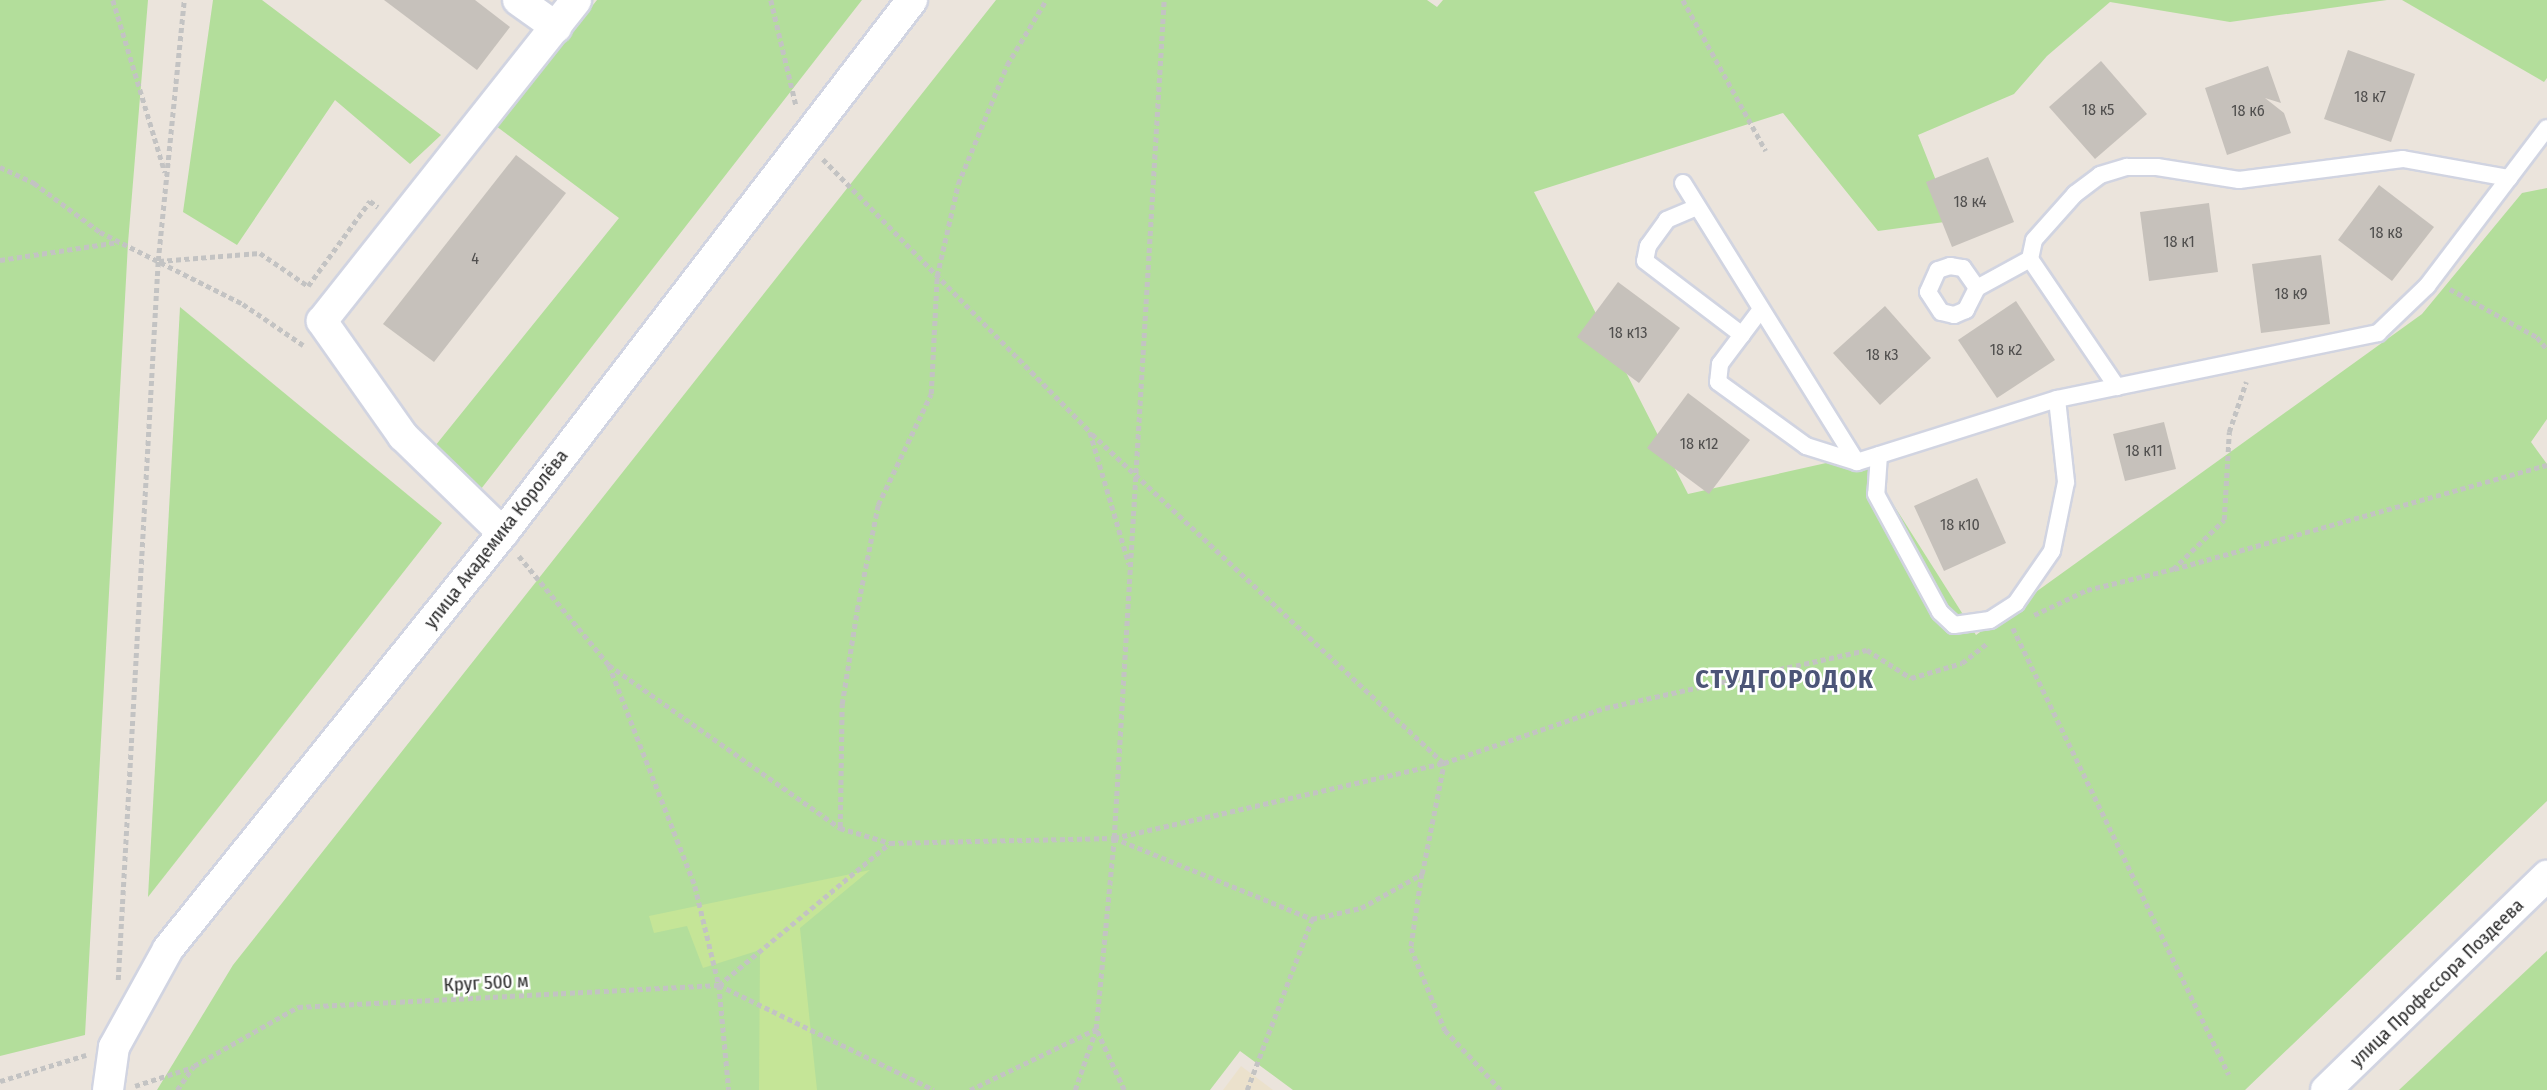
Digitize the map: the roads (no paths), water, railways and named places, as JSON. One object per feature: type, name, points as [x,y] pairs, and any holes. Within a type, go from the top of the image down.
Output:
[{"type":"street","points":[[518,0],[556,27]]},
{"type":"street","points":[[509,541],[403,436],[323,321],[576,0]]},
{"type":"street","name":"улица Академика Королёва","points":[[108,1090],[114,1047],[168,949],[509,541],[807,136],[912,0]]},
{"type":"street","name":"улица Профессора Поздеева","points":[[2326,1090],[2547,876]]},
{"type":"lane","points":[[1759,312],[1720,364],[1718,382],[1806,446],[1857,462],[2057,399],[2378,333],[2431,281],[2547,128]]},
{"type":"lane","points":[[2117,387],[2031,259],[2034,240],[2075,194],[2100,176],[2127,167],[2157,167],[2239,180],[2403,159],[2509,178]]},
{"type":"lane","points":[[1683,183],[1759,312],[1857,462]]},
{"type":"lane","points":[[1697,207],[1667,220],[1648,246],[1645,261],[1742,335]]},
{"type":"lane","points":[[1976,288],[2031,259]]},
{"type":"lane","points":[[1879,455],[1876,494],[1940,612],[1954,625],[1990,620],[2004,615],[2017,603],[2052,551],[2066,482],[2057,399]]},
{"type":"district","name":"СТУДГОРОДОК","points":[[1785,680]]}]
